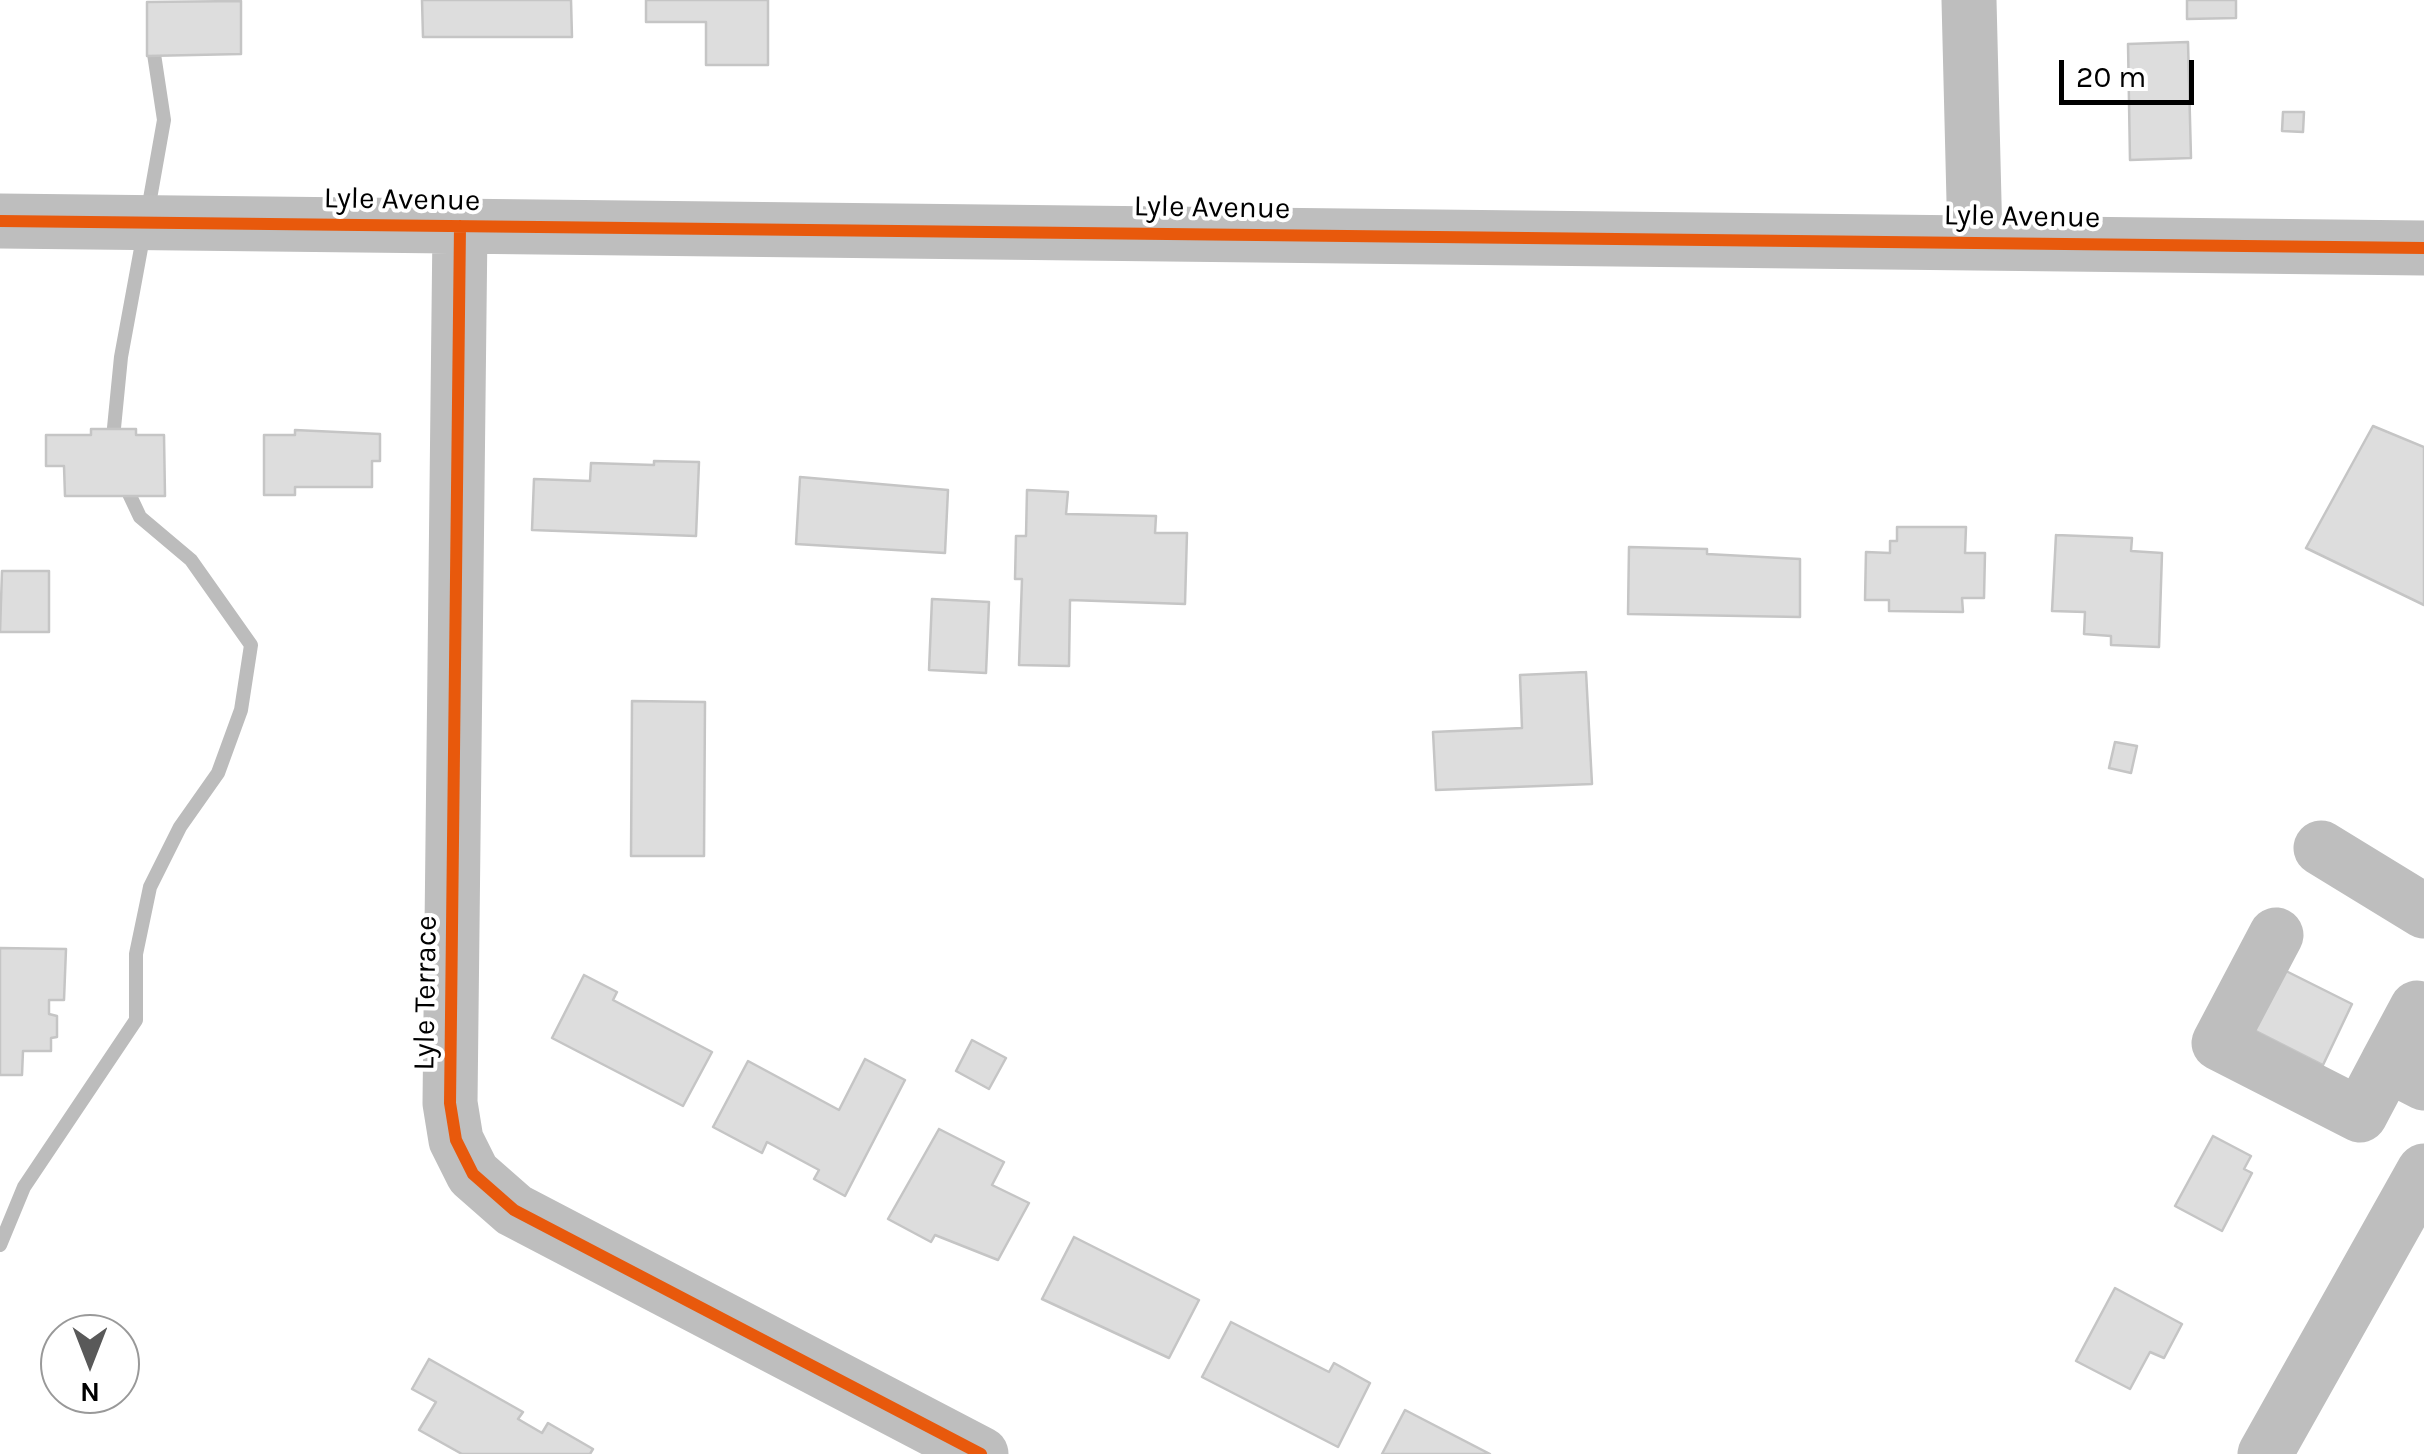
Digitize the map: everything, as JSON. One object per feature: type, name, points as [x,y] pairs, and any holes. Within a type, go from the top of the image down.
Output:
[{"type":"street","points":[[1969,0],[1975,241]]},
{"type":"street","name":"Lyle Avenue","points":[[0,221],[2424,248]]},
{"type":"street","name":"Lyle Terrace","points":[[460,226],[450,1103],[456,1140],[474,1174],[514,1210],[982,1454]]},
{"type":"street","points":[[2321,848],[2424,911]]},
{"type":"street","points":[[2276,935],[2220,1044],[2360,1116],[2406,1074],[2417,1008]]},
{"type":"street","points":[[2264,1454],[2423,1176]]},
{"type":"building","points":[[422,0],[571,0],[572,37],[423,37]]},
{"type":"building","points":[[646,0],[768,0],[768,65],[706,65],[706,22],[646,22]]},
{"type":"building","points":[[2187,0],[2236,0],[2236,18],[2187,19]]},
{"type":"building","points":[[241,1],[241,54],[147,56],[147,2]]},
{"type":"building","points":[[2188,42],[2191,158],[2130,160],[2128,44]]},
{"type":"building","points":[[2283,112],[2304,112],[2303,132],[2282,131]]},
{"type":"building","points":[[2373,426],[2424,447],[2424,605],[2306,548]]},
{"type":"building","points":[[91,429],[136,429],[136,435],[164,435],[165,496],[65,496],[64,466],[46,466],[46,435],[91,435]]},
{"type":"building","points":[[295,430],[380,434],[380,461],[372,461],[372,487],[295,487],[295,495],[264,495],[264,435],[295,435]]},
{"type":"building","points":[[654,461],[699,462],[696,536],[532,530],[534,479],[590,481],[591,463],[654,465]]},
{"type":"building","points":[[800,477],[948,490],[945,553],[796,544]]},
{"type":"building","points":[[1027,490],[1068,492],[1066,514],[1156,516],[1155,533],[1187,533],[1185,604],[1070,600],[1069,666],[1019,665],[1022,579],[1015,579],[1016,536],[1026,536]]},
{"type":"building","points":[[1897,527],[1966,527],[1965,553],[1985,553],[1984,598],[1962,598],[1963,612],[1889,611],[1889,600],[1865,600],[1866,552],[1890,553],[1890,541],[1897,541]]},
{"type":"building","points":[[2056,535],[2132,538],[2131,551],[2162,553],[2159,647],[2111,645],[2111,636],[2084,634],[2085,612],[2052,611]]},
{"type":"building","points":[[1629,547],[1707,549],[1707,554],[1800,559],[1800,617],[1628,614]]},
{"type":"building","points":[[2,571],[49,571],[49,632],[0,632]]},
{"type":"building","points":[[932,599],[989,602],[986,673],[929,670]]},
{"type":"building","points":[[1586,672],[1592,784],[1436,790],[1433,732],[1522,728],[1520,675]]},
{"type":"building","points":[[632,701],[705,702],[704,856],[631,856]]},
{"type":"building","points":[[2115,742],[2137,746],[2131,773],[2109,768]]},
{"type":"building","points":[[0,948],[66,949],[64,1000],[49,1000],[49,1014],[57,1016],[57,1037],[51,1038],[51,1051],[23,1051],[22,1075],[0,1075]]},
{"type":"building","points":[[2280,968],[2352,1004],[2323,1065],[2250,1028]]},
{"type":"building","points":[[584,975],[617,992],[613,1000],[712,1052],[683,1106],[552,1038]]},
{"type":"building","points":[[972,1040],[1006,1058],[989,1089],[956,1071]]},
{"type":"building","points":[[865,1059],[905,1080],[845,1196],[814,1179],[819,1170],[767,1142],[762,1153],[713,1127],[748,1061],[839,1110]]},
{"type":"building","points":[[939,1129],[1004,1162],[992,1185],[1029,1203],[998,1260],[935,1235],[931,1242],[888,1219]]},
{"type":"building","points":[[2213,1136],[2251,1156],[2244,1169],[2252,1173],[2222,1231],[2175,1206]]},
{"type":"building","points":[[1074,1237],[1199,1300],[1169,1358],[1042,1299]]},
{"type":"building","points":[[2115,1288],[2182,1324],[2164,1358],[2150,1352],[2130,1389],[2076,1361]]},
{"type":"building","points":[[1231,1322],[1329,1372],[1334,1363],[1370,1383],[1338,1447],[1202,1377]]},
{"type":"building","points":[[429,1359],[523,1412],[518,1419],[542,1433],[548,1423],[593,1449],[590,1454],[462,1454],[419,1430],[436,1402],[412,1389]]},
{"type":"building","points":[[1405,1410],[1490,1454],[1382,1454]]},
{"type":"waterway","points":[[148,210],[164,120],[154,54],[157,39]]},
{"type":"waterway","points":[[112,448],[121,357],[144,232]]},
{"type":"waterway","points":[[0,1245],[24,1187],[136,1020],[136,954],[150,887],[180,827],[218,773],[241,710],[251,645],[191,560],[140,517],[123,481]]},
{"type":"cycle path","points":[[0,221],[2424,248]]},
{"type":"cycle path","points":[[460,226],[450,1103],[456,1140],[473,1174],[514,1210],[981,1454]]}]
